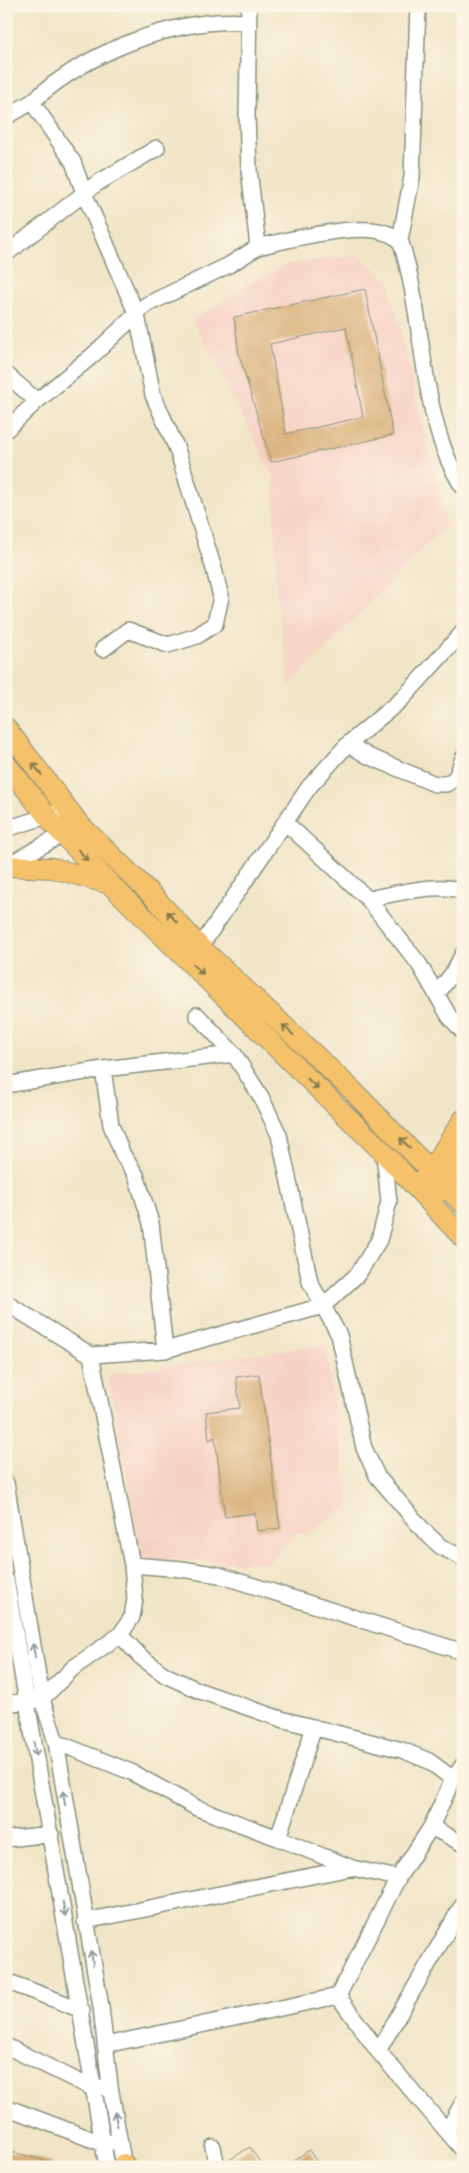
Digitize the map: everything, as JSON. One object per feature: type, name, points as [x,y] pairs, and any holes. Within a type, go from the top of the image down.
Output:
[{"type":"main road","points":[[6,728],[67,808],[71,829],[110,884],[384,1153],[463,1238]]},
{"type":"main road","points":[[6,764],[47,817],[71,829],[153,896],[200,947],[352,1090],[463,1204]]},
{"type":"main road","points":[[6,866],[53,868],[110,884]]},
{"type":"main road","points":[[430,1201],[438,1177],[463,1120]]},
{"type":"main road","points":[[415,1188],[438,1177],[463,1154]]},
{"type":"street","points":[[249,6],[247,22],[249,169],[258,247]]},
{"type":"street","points":[[418,6],[412,178],[400,240],[409,274],[439,432],[450,466],[463,487]]},
{"type":"street","points":[[6,117],[32,102],[50,86],[86,64],[150,34],[190,24],[223,20],[247,22]]},
{"type":"street","points":[[32,102],[73,162],[84,193],[136,315],[153,395],[177,449],[205,537],[221,597],[215,624],[197,636],[168,645],[128,630],[103,650]]},
{"type":"street","points":[[6,254],[96,184],[157,148]]},
{"type":"street","points":[[6,430],[37,401],[93,355],[146,305],[228,266],[258,247],[291,238],[362,230],[385,232],[400,240]]},
{"type":"street","points":[[6,374],[37,401]]},
{"type":"street","points":[[200,947],[286,823],[288,814],[309,787],[348,744],[402,699],[463,632]]},
{"type":"street","points":[[348,744],[368,756],[435,784],[446,784],[456,778],[463,758]]},
{"type":"street","points":[[6,828],[47,817],[67,808]]},
{"type":"street","points":[[286,823],[368,899],[419,964],[449,1016],[463,1032]]},
{"type":"street","points":[[6,866],[71,829]]},
{"type":"street","points":[[368,899],[416,890],[444,888],[463,891]]},
{"type":"street","points":[[437,994],[452,974],[463,954]]},
{"type":"street","points":[[197,1015],[234,1054],[261,1097],[279,1135],[310,1282],[339,1335],[364,1448],[377,1476],[424,1531],[441,1547],[463,1558]]},
{"type":"street","points":[[6,1085],[103,1069],[234,1054]]},
{"type":"street","points":[[103,1069],[111,1125],[123,1155],[136,1175],[151,1223],[165,1350]]},
{"type":"street","points":[[6,1303],[91,1355],[165,1350],[322,1306],[358,1274],[379,1240],[389,1202],[384,1153]]},
{"type":"street","points":[[6,1704],[42,1699],[73,1668],[120,1635],[132,1617],[135,1599],[132,1565],[91,1355]]},
{"type":"street","points":[[6,1483],[42,1699],[56,1742],[120,2141],[120,2166]]},
{"type":"street","points":[[132,1565],[182,1568],[219,1575],[463,1652]]},
{"type":"street","points":[[6,1580],[104,2144],[120,2166]]},
{"type":"street","points":[[120,1635],[141,1657],[165,1675],[200,1691],[281,1720],[402,1750],[429,1761],[453,1779]]},
{"type":"street","points":[[278,1838],[314,1727]]},
{"type":"street","points":[[56,1742],[131,1772],[197,1808],[352,1868],[398,1878]]},
{"type":"street","points":[[338,1996],[398,1878],[431,1827],[453,1779],[463,1765]]},
{"type":"street","points":[[431,1827],[463,1844]]},
{"type":"street","points":[[6,1839],[51,1834]]},
{"type":"street","points":[[85,1921],[352,1868]]},
{"type":"street","points":[[378,2051],[463,1904]]},
{"type":"street","points":[[6,1982],[82,2010]]},
{"type":"street","points":[[105,2045],[338,1996]]},
{"type":"street","points":[[338,1996],[378,2051],[463,2150]]},
{"type":"street","points":[[6,2046],[94,2089],[110,2086]]},
{"type":"street","points":[[447,2131],[463,2102]]},
{"type":"street","points":[[6,2107],[104,2144],[120,2141]]},
{"type":"street","points":[[213,2147],[217,2167]]},
{"type":"shaded area","points":[[359,255],[389,281],[446,525],[289,686],[276,590],[274,478],[193,320],[244,287],[287,264]]},
{"type":"shaded area","points":[[325,1344],[349,1506],[306,1536],[298,1531],[269,1563],[142,1559],[108,1375]]},
{"type":"building","points":[[365,289],[393,435],[271,462],[239,354],[234,317]],"holes":[[[346,327],[363,417],[286,434],[270,344]]]},
{"type":"building","points":[[259,1374],[280,1528],[257,1531],[255,1513],[225,1517],[215,1437],[209,1440],[206,1412],[240,1408],[236,1377]]},
{"type":"building","points":[[250,2147],[263,2167],[226,2167],[226,2162]]},
{"type":"building","points":[[309,2150],[320,2167],[284,2167]]},
{"type":"building","points":[[8,2151],[52,2162],[52,2167],[6,2167]]}]
